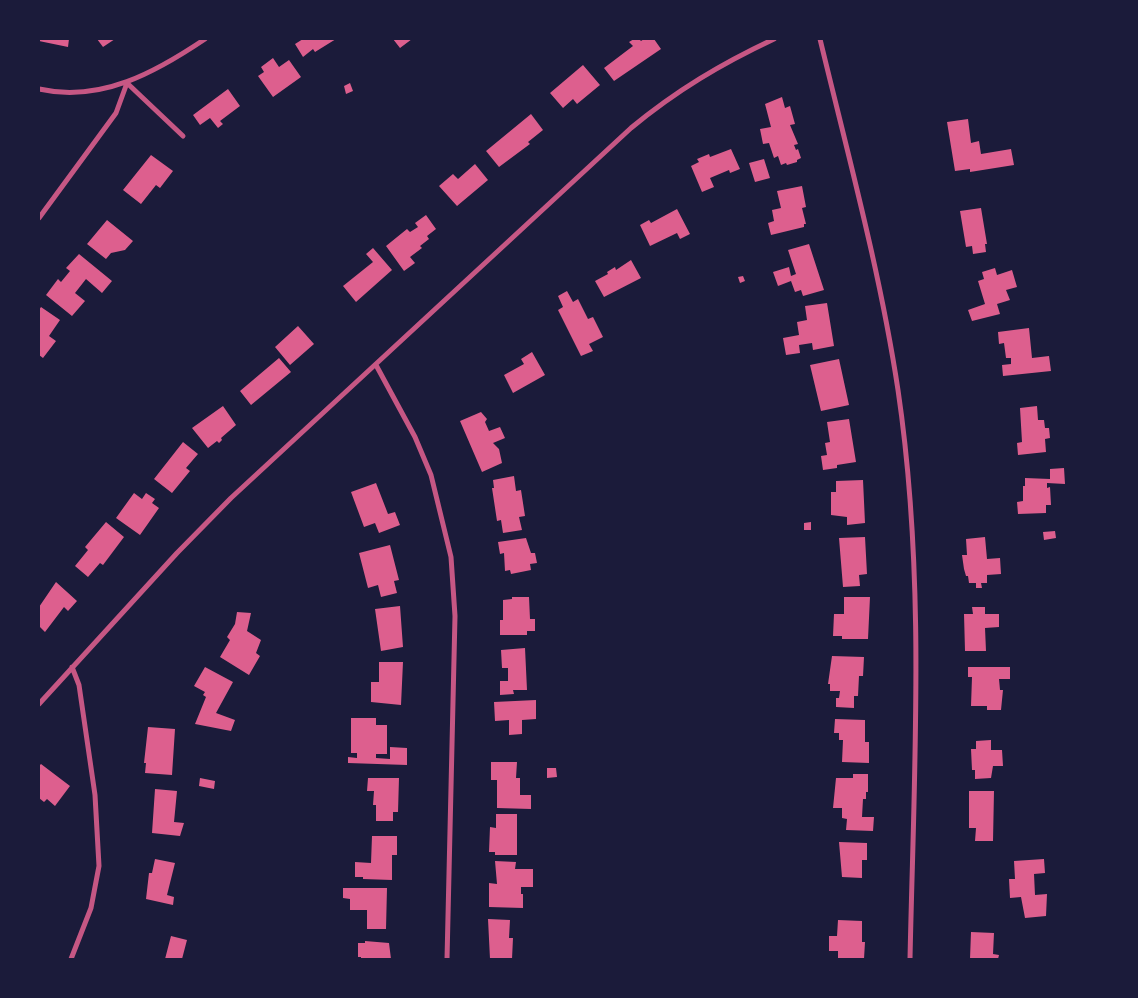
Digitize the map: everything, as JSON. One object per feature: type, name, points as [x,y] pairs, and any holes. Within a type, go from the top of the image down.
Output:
[{"type":"street","points":[[39,89],[68,93],[92,91],[127,83],[168,64],[205,39]]},
{"type":"street","points":[[39,704],[231,498],[376,365],[472,273],[658,106],[720,65],[774,39]]},
{"type":"street","points":[[820,39],[883,300],[898,392],[910,501],[915,564],[917,663],[910,959]]},
{"type":"street","points":[[127,83],[183,136]]},
{"type":"street","points":[[39,218],[116,113],[127,83]]},
{"type":"street","points":[[376,365],[415,437],[428,468],[451,557],[455,616],[447,959]]},
{"type":"street","points":[[71,959],[92,908],[99,866],[95,795],[79,685],[72,667]]},
{"type":"building","points":[[39,39],[69,39],[68,47],[39,41]]},
{"type":"building","points":[[97,39],[115,39],[103,47]]},
{"type":"building","points":[[303,39],[336,39],[315,52],[313,49],[303,57],[295,44]]},
{"type":"building","points":[[393,39],[412,39],[400,48]]},
{"type":"building","points":[[634,39],[641,41],[644,39],[654,39],[661,49],[614,81],[604,68],[633,46],[629,42]]},
{"type":"building","points":[[273,58],[279,67],[289,60],[301,77],[273,97],[258,76],[264,72],[261,67]]},
{"type":"building","points":[[583,65],[600,85],[577,104],[573,99],[563,108],[550,93]]},
{"type":"building","points":[[350,83],[353,91],[346,94],[344,86]]},
{"type":"building","points":[[228,89],[240,106],[220,121],[223,124],[218,128],[210,118],[200,125],[193,115]]},
{"type":"building","points":[[782,97],[785,108],[790,106],[795,124],[790,125],[798,144],[794,145],[796,150],[798,149],[801,158],[797,162],[787,165],[786,163],[781,165],[778,156],[774,158],[769,143],[763,144],[760,129],[771,127],[765,104]]},
{"type":"building","points":[[531,114],[543,130],[528,142],[530,144],[499,167],[486,151]]},
{"type":"building","points":[[968,119],[971,143],[979,141],[981,154],[1011,149],[1014,165],[970,172],[970,169],[955,171],[947,122]]},
{"type":"building","points":[[731,149],[740,169],[730,173],[729,170],[710,178],[714,187],[702,192],[691,166],[699,162],[697,159],[709,154],[710,157]]},
{"type":"building","points":[[151,155],[173,171],[160,188],[156,185],[141,204],[123,190]]},
{"type":"building","points":[[764,159],[770,178],[755,182],[749,163]]},
{"type":"building","points":[[475,164],[488,180],[457,206],[439,186],[453,174],[458,179]]},
{"type":"building","points":[[802,186],[806,207],[802,208],[806,224],[804,224],[804,227],[771,235],[768,223],[774,221],[772,210],[781,208],[777,191]]},
{"type":"building","points":[[981,208],[987,244],[985,244],[986,252],[973,254],[972,246],[966,247],[960,211]]},
{"type":"building","points":[[677,209],[690,234],[680,239],[677,233],[650,246],[640,225],[649,220],[651,223]]},
{"type":"building","points":[[426,215],[436,229],[427,236],[429,239],[420,246],[422,248],[410,257],[415,263],[404,271],[386,246],[407,229],[410,232],[418,227],[415,223]]},
{"type":"building","points":[[107,220],[133,241],[125,250],[111,253],[106,259],[87,244]]},
{"type":"building","points":[[809,244],[824,290],[803,296],[801,290],[795,292],[791,281],[778,286],[773,272],[789,267],[791,276],[796,274],[788,250]]},
{"type":"building","points":[[373,248],[392,270],[356,302],[343,286],[373,262],[366,254]]},
{"type":"building","points":[[79,254],[112,281],[102,293],[86,279],[75,293],[85,301],[72,316],[46,295],[58,279],[61,282],[70,271],[66,268]]},
{"type":"building","points":[[631,260],[641,278],[604,297],[595,281],[608,274],[607,272],[615,267],[616,270]]},
{"type":"building","points":[[995,268],[997,275],[1012,270],[1017,287],[1006,290],[1010,300],[997,304],[1000,314],[972,321],[968,310],[985,304],[978,281],[984,279],[982,272]]},
{"type":"building","points":[[743,276],[745,281],[740,283],[738,277]]},
{"type":"building","points":[[567,291],[573,302],[578,299],[588,319],[593,317],[603,337],[589,344],[593,351],[581,356],[558,310],[563,307],[558,296]]},
{"type":"building","points":[[827,303],[834,346],[813,350],[812,343],[799,345],[800,353],[786,355],[783,338],[799,335],[797,322],[807,320],[805,306]]},
{"type":"building","points":[[41,307],[60,320],[49,336],[56,341],[43,358],[39,355],[39,310]]},
{"type":"building","points":[[298,326],[314,344],[290,365],[275,347]]},
{"type":"building","points":[[1029,328],[1032,358],[1049,356],[1051,371],[1003,376],[1002,365],[1011,364],[1011,358],[1006,358],[1004,343],[999,344],[998,332]]},
{"type":"building","points":[[532,352],[545,375],[513,393],[504,375],[524,364],[521,359]]},
{"type":"building","points":[[279,358],[291,372],[251,405],[240,391]]},
{"type":"building","points":[[839,359],[849,405],[821,411],[810,365]]},
{"type":"building","points":[[223,406],[236,425],[221,438],[222,440],[219,443],[217,441],[208,448],[192,428]]},
{"type":"building","points":[[1037,406],[1038,420],[1044,420],[1045,428],[1049,428],[1050,438],[1045,439],[1046,452],[1018,455],[1017,443],[1022,442],[1020,408]]},
{"type":"building","points":[[481,412],[487,419],[485,422],[489,431],[500,427],[505,438],[493,443],[499,449],[502,463],[482,472],[460,421]]},
{"type":"building","points":[[849,419],[856,462],[837,465],[837,468],[823,470],[821,456],[827,455],[825,443],[830,442],[827,422]]},
{"type":"building","points":[[183,442],[198,454],[186,468],[190,471],[172,493],[154,479]]},
{"type":"building","points":[[1064,468],[1065,484],[1047,483],[1047,488],[1050,487],[1051,505],[1046,505],[1046,513],[1018,514],[1017,502],[1023,501],[1025,478],[1050,479],[1050,469]]},
{"type":"building","points":[[514,476],[516,491],[521,490],[525,516],[519,517],[522,530],[503,533],[501,520],[497,521],[492,488],[494,488],[493,480]]},
{"type":"building","points":[[863,480],[865,523],[847,525],[847,517],[831,515],[831,492],[836,492],[836,481]]},
{"type":"building","points":[[376,483],[388,514],[395,512],[400,525],[379,533],[375,523],[364,527],[351,492]]},
{"type":"building","points":[[134,493],[142,499],[146,493],[155,499],[152,503],[159,508],[140,535],[116,518]]},
{"type":"building","points":[[106,522],[124,537],[103,565],[100,563],[88,577],[75,566],[88,550],[85,547]]},
{"type":"building","points":[[811,522],[811,530],[804,530],[804,523]]},
{"type":"building","points":[[1055,531],[1056,538],[1044,540],[1043,532]]},
{"type":"building","points":[[865,537],[867,574],[859,575],[860,586],[843,587],[839,538]]},
{"type":"building","points":[[985,537],[987,559],[1000,558],[1001,574],[987,575],[987,583],[981,583],[982,588],[976,588],[976,583],[969,583],[968,576],[966,576],[962,555],[967,555],[966,539]]},
{"type":"building","points":[[526,538],[531,553],[535,553],[537,563],[530,564],[531,570],[511,574],[510,570],[505,571],[504,553],[500,554],[498,542]]},
{"type":"building","points":[[390,545],[399,580],[394,581],[397,593],[381,597],[378,585],[368,588],[359,553]]},
{"type":"building","points":[[56,582],[77,601],[68,611],[64,607],[45,632],[39,626],[39,607]]},
{"type":"building","points":[[512,597],[529,597],[530,619],[535,619],[535,631],[527,631],[527,635],[500,635],[500,620],[503,620],[503,600],[512,599]]},
{"type":"building","points":[[844,597],[870,597],[868,639],[842,639],[842,636],[833,636],[834,614],[844,614]]},
{"type":"building","points":[[400,606],[403,647],[381,651],[375,609]]},
{"type":"building","points":[[972,607],[985,607],[985,614],[999,614],[999,627],[985,628],[986,651],[965,651],[964,614],[973,614]]},
{"type":"building","points":[[237,612],[251,613],[247,631],[261,640],[256,653],[260,656],[249,675],[220,657],[230,640],[227,637],[235,624]]},
{"type":"building","points":[[525,648],[527,690],[513,690],[514,694],[500,695],[500,681],[508,681],[508,668],[502,668],[501,650]]},
{"type":"building","points":[[832,656],[864,657],[863,676],[859,676],[858,696],[854,696],[854,708],[836,707],[836,698],[839,698],[840,691],[830,691],[830,684],[828,684]]},
{"type":"building","points":[[379,662],[403,662],[401,705],[371,702],[371,682],[379,682]]},
{"type":"building","points":[[205,667],[233,682],[216,713],[235,720],[231,731],[195,724],[206,697],[203,695],[205,692],[194,686]]},
{"type":"building","points":[[968,667],[1010,667],[1010,679],[999,679],[1000,690],[1003,690],[1001,710],[987,710],[987,706],[971,706],[972,677],[968,677]]},
{"type":"building","points":[[536,700],[536,719],[522,720],[522,734],[509,735],[509,720],[495,721],[494,702]]},
{"type":"building","points":[[351,718],[376,718],[376,725],[387,725],[387,754],[376,754],[376,758],[390,759],[390,747],[407,748],[407,765],[348,763],[348,757],[357,758],[357,753],[351,753]]},
{"type":"building","points":[[835,719],[865,720],[865,742],[869,742],[869,763],[842,762],[843,740],[839,740],[839,733],[834,733]]},
{"type":"building","points":[[148,727],[175,729],[172,775],[145,773],[146,763],[144,763]]},
{"type":"building","points":[[991,740],[991,750],[1002,750],[1003,766],[993,766],[991,778],[975,779],[975,770],[972,770],[971,749],[976,749],[976,741]]},
{"type":"building","points":[[491,762],[517,762],[516,778],[520,778],[520,795],[531,795],[531,809],[497,808],[497,780],[491,780]]},
{"type":"building","points":[[41,764],[70,786],[55,806],[47,799],[44,802],[39,798],[39,766]]},
{"type":"building","points":[[547,768],[556,768],[557,777],[547,778]]},
{"type":"building","points":[[853,774],[868,774],[868,792],[866,792],[866,799],[863,799],[862,817],[874,817],[873,831],[846,830],[847,819],[842,818],[842,808],[833,808],[836,778],[853,778]]},
{"type":"building","points":[[200,778],[215,781],[214,789],[199,786]]},
{"type":"building","points":[[368,778],[399,778],[398,812],[393,812],[393,821],[376,821],[376,805],[373,805],[374,791],[367,791]]},
{"type":"building","points":[[155,789],[177,791],[174,822],[184,823],[180,836],[152,833]]},
{"type":"building","points":[[969,791],[994,791],[993,841],[975,841],[976,828],[969,828]]},
{"type":"building","points":[[496,814],[517,814],[517,855],[495,855],[495,852],[489,852],[490,827],[496,828]]},
{"type":"building","points":[[372,836],[397,836],[397,855],[392,855],[392,880],[355,877],[355,862],[371,863]]},
{"type":"building","points":[[839,842],[867,843],[867,860],[862,860],[862,878],[842,877]]},
{"type":"building","points":[[155,859],[175,863],[167,895],[174,897],[173,905],[146,899],[149,873],[152,873]]},
{"type":"building","points":[[1044,859],[1045,873],[1034,874],[1035,895],[1047,894],[1046,916],[1025,918],[1021,897],[1010,898],[1009,879],[1015,879],[1014,861]]},
{"type":"building","points":[[495,861],[516,862],[515,869],[533,869],[533,887],[521,887],[523,908],[489,907],[489,883],[497,884]]},
{"type":"building","points":[[343,888],[387,888],[386,929],[367,929],[367,910],[350,910],[350,899],[343,898]]},
{"type":"building","points":[[488,919],[510,920],[509,938],[513,938],[512,959],[490,959]]},
{"type":"building","points":[[838,920],[862,921],[862,942],[865,942],[864,959],[838,959],[838,951],[829,951],[829,936],[837,936]]},
{"type":"building","points":[[971,932],[994,933],[993,954],[999,955],[998,959],[970,959]]},
{"type":"building","points":[[171,936],[187,940],[182,959],[165,959]]},
{"type":"building","points":[[365,941],[389,943],[391,959],[361,959],[361,957],[358,957],[358,943],[365,943]]}]
